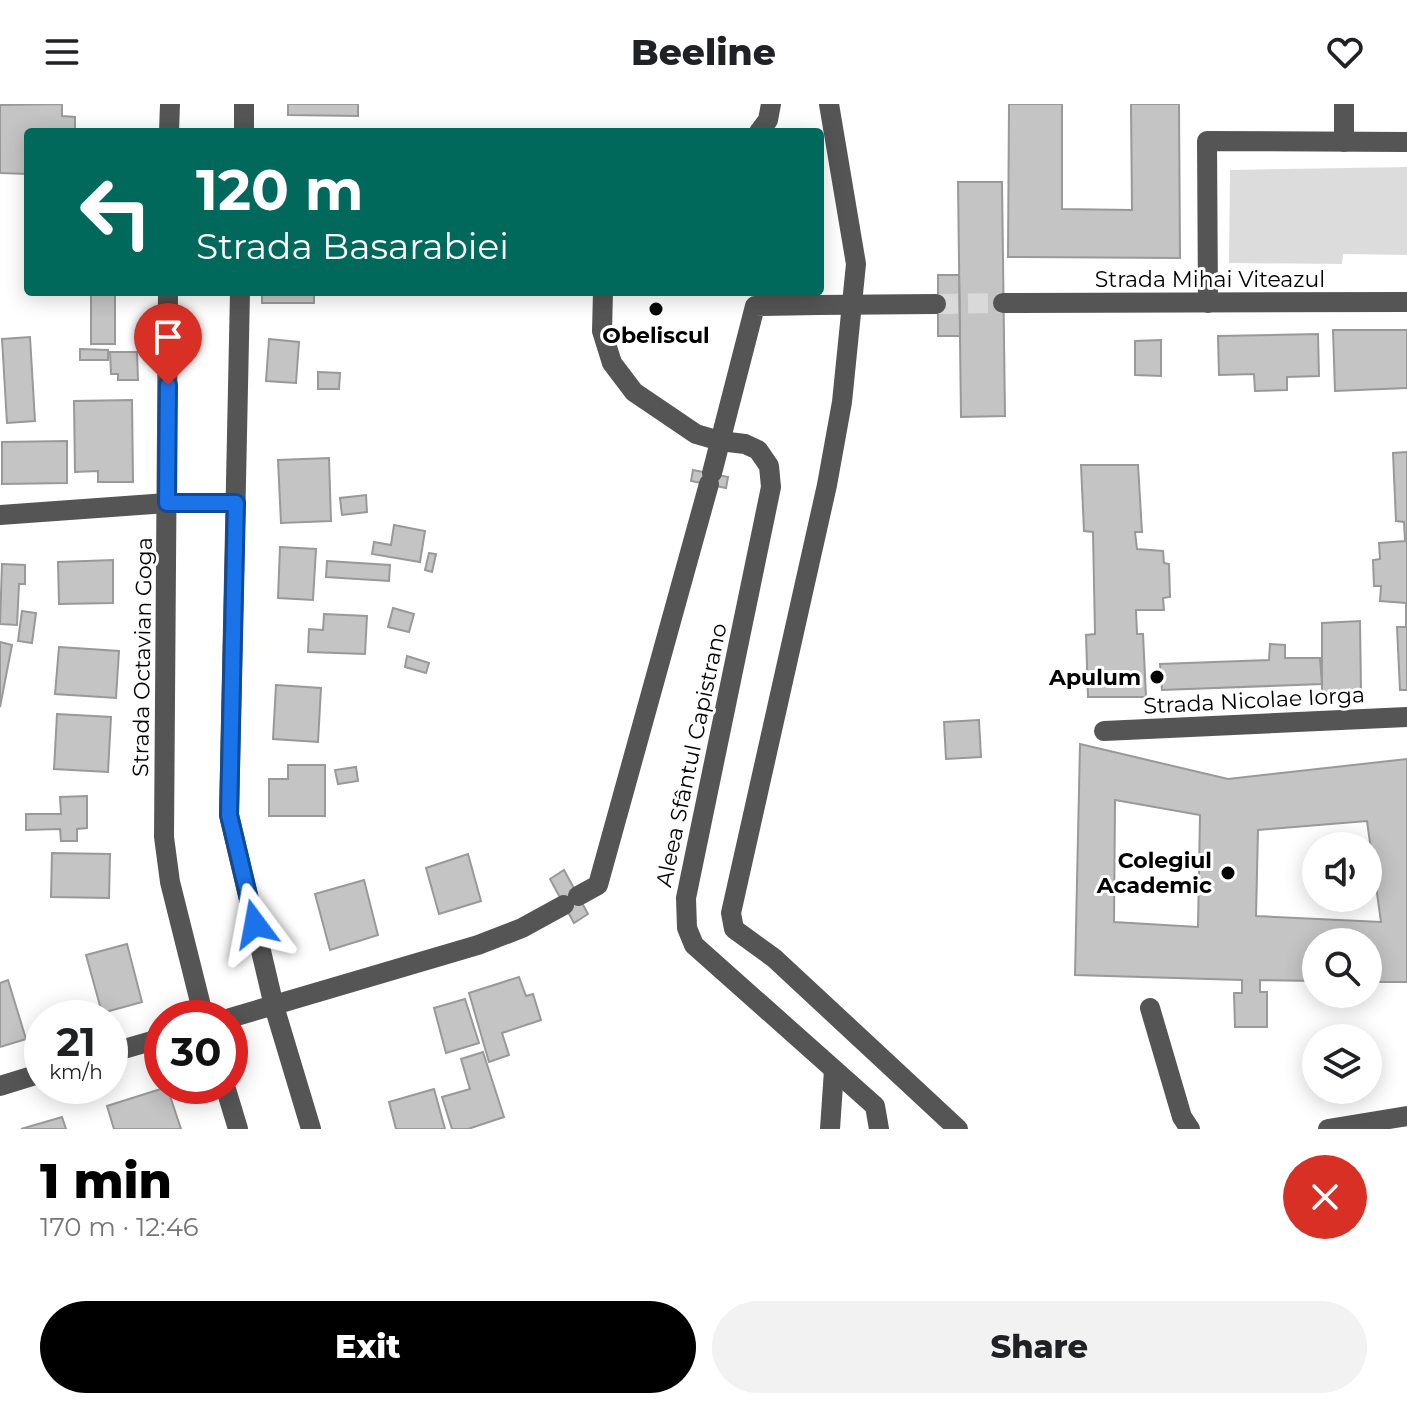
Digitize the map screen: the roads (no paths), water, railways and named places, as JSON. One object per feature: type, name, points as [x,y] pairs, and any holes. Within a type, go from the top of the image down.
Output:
[{"type":"street","points":[[169,128],[170,104]]},
{"type":"street","points":[[244,104],[244,128]]},
{"type":"street","points":[[762,128],[768,120],[771,104]]},
{"type":"street","points":[[829,104],[856,264],[844,387],[827,485],[732,904],[734,929],[774,958],[958,1129]]},
{"type":"street","points":[[1344,104],[1344,142]]},
{"type":"street","points":[[1208,303],[1207,141],[1407,142]]},
{"type":"street","name":"Strada Octavian Goga","points":[[168,296],[164,837],[170,882],[200,1000]]},
{"type":"street","points":[[240,296],[229,815],[274,1006],[311,1129]]},
{"type":"street","points":[[603,296],[602,331],[612,363],[634,392],[696,434],[720,441]]},
{"type":"street","name":"Strada Mihai Viteazul","points":[[1008,303],[1407,302]]},
{"type":"street","points":[[248,1013],[478,945],[522,928],[598,885],[755,306],[937,304]]},
{"type":"street","name":"Aleea Sfântul Capistrano","points":[[720,441],[745,444],[758,450],[769,466],[771,487],[686,898],[687,928],[694,945],[875,1106],[879,1129]]},
{"type":"street","points":[[0,515],[167,503],[236,503]]},
{"type":"street","name":"Strada Nicolae Iorga","points":[[1104,731],[1407,717]]},
{"type":"street","points":[[1150,1008],[1182,1117],[1190,1129]]},
{"type":"street","points":[[830,1129],[834,1070]]},
{"type":"street","points":[[0,1086],[24,1079]]},
{"type":"street","points":[[230,1104],[238,1129]]},
{"type":"street","points":[[1328,1129],[1407,1116]]},
{"type":"tunnel","points":[[938,304],[1003,303]]},
{"type":"place","name":"Obeliscul","points":[[656,309]]},
{"type":"place","name":"Apulum","points":[[1157,677]]},
{"type":"place","name":"Colegiul Academic","points":[[1228,873]]}]
